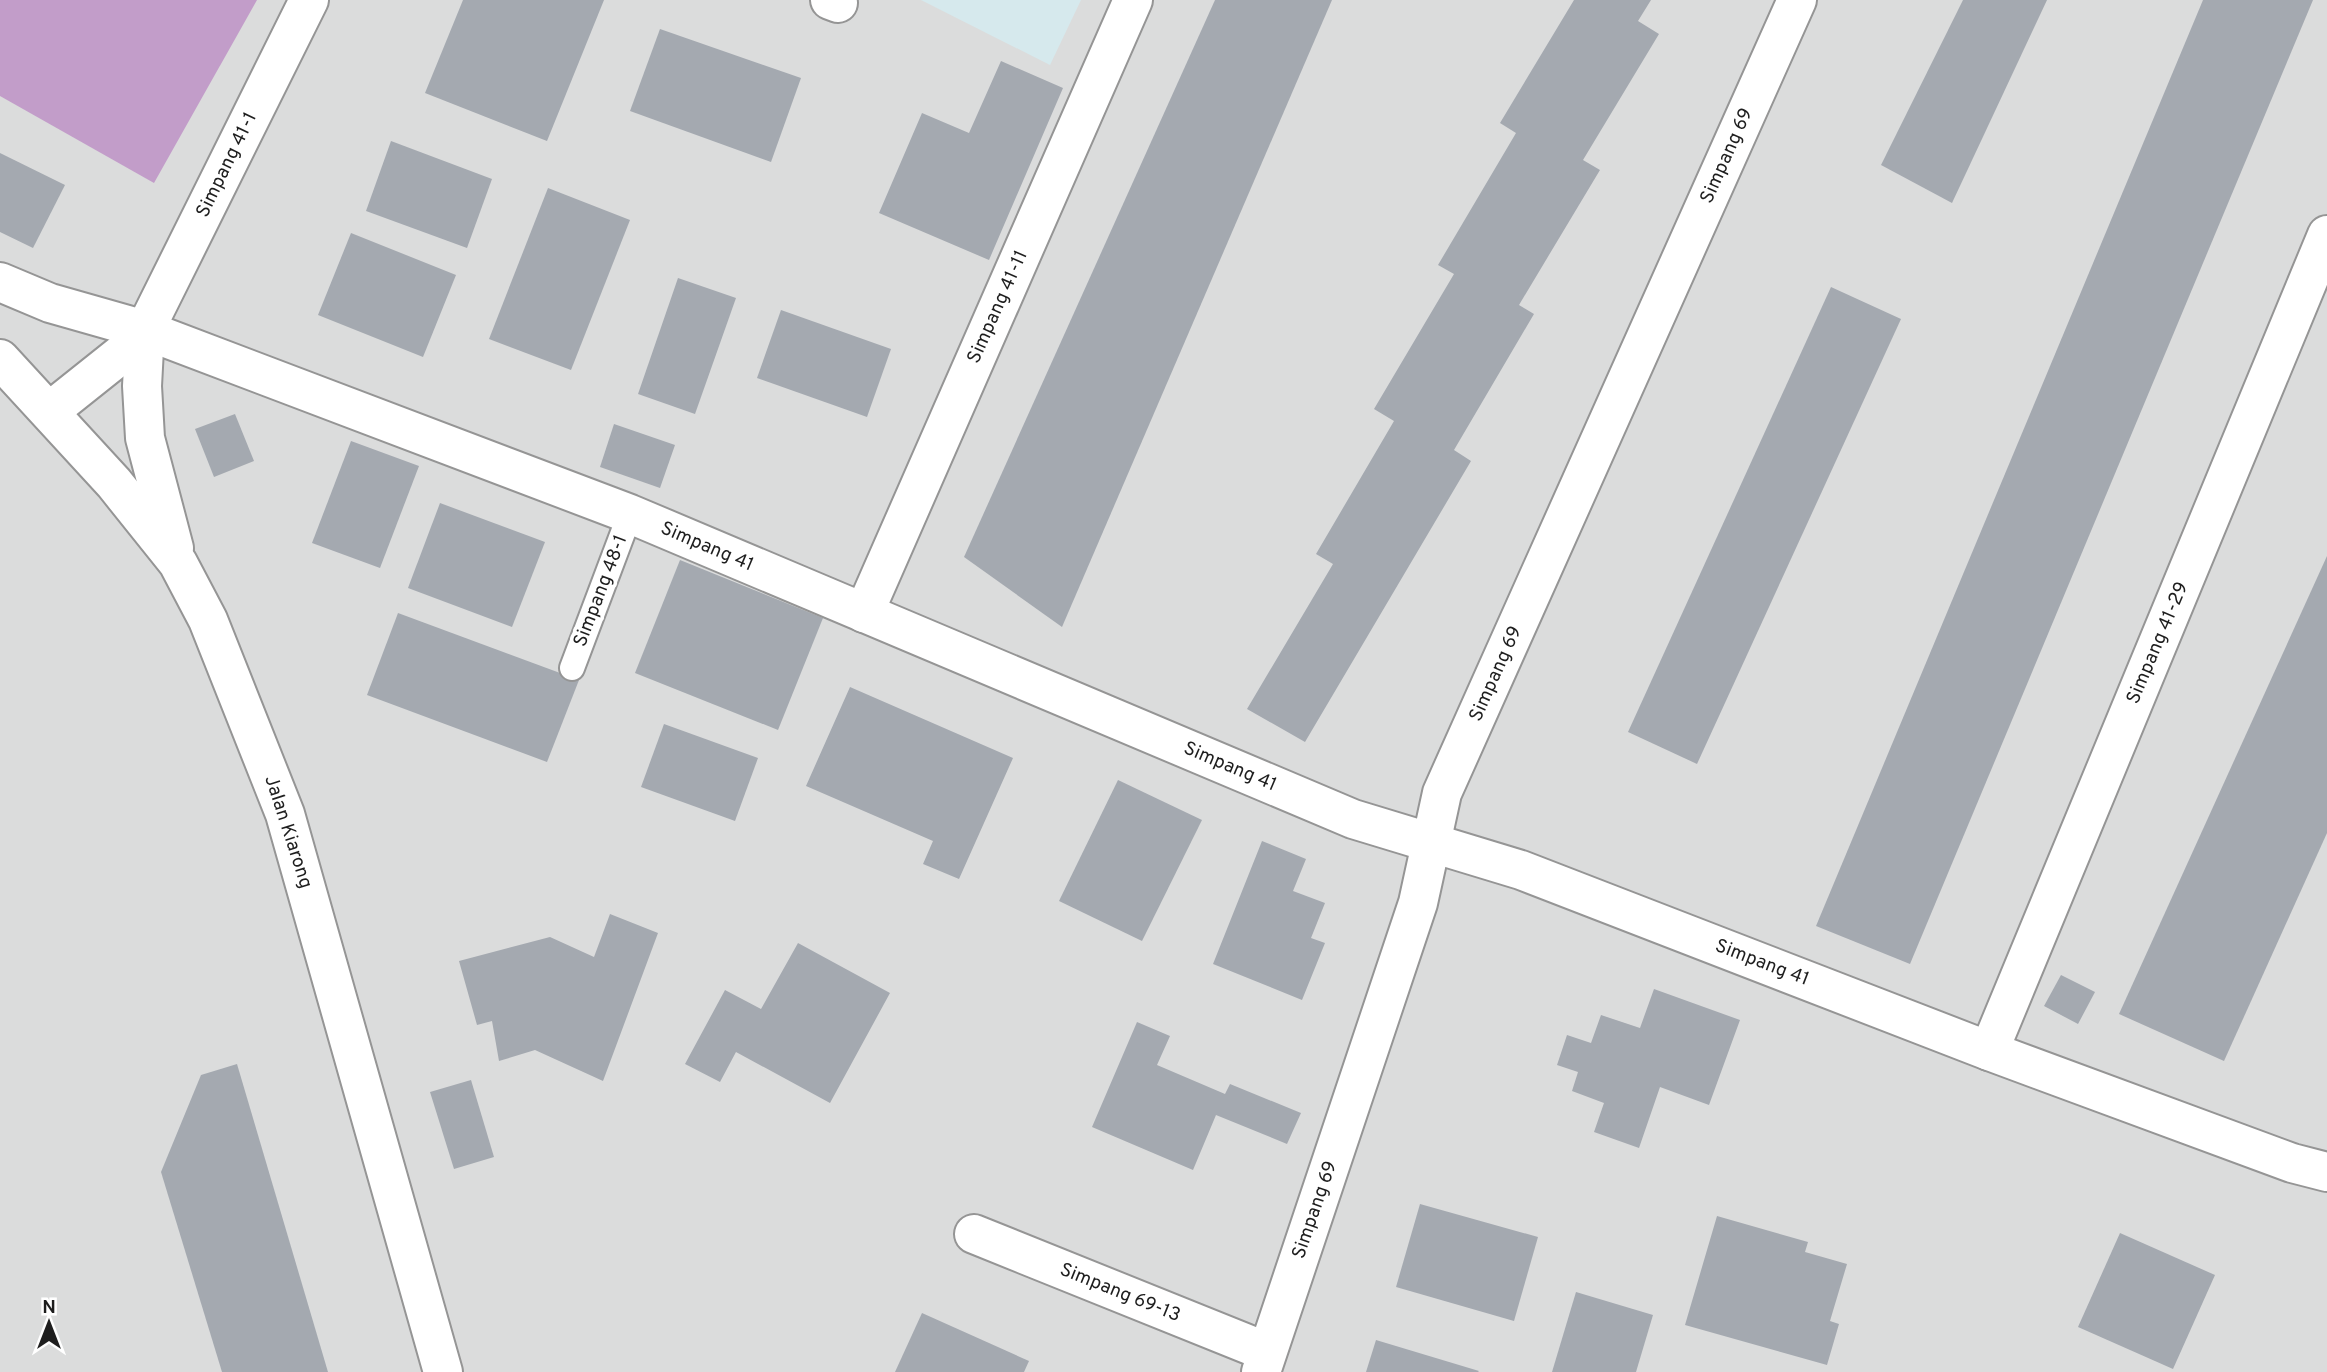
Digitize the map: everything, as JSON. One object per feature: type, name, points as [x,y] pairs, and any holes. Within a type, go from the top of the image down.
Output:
[{"type":"street","name":"Simpang 41-1","points":[[50,411],[124,352],[145,330],[309,0]]},
{"type":"street","name":"Simpang 41-11","points":[[863,613],[1133,0]]},
{"type":"street","name":"Simpang 69","points":[[1264,1362],[1418,903],[1442,793],[1797,0]]},
{"type":"street","name":"Simpang 41-29","points":[[1989,1051],[2327,235]]},
{"type":"street","points":[[0,282],[50,303],[145,330]]},
{"type":"street","name":"Simpang 41-1","points":[[145,330],[142,386],[145,438],[178,563]]},
{"type":"street","name":"Simpang 41","points":[[145,330],[630,514],[1353,819],[1521,870],[1989,1051],[2292,1163],[2327,1172]]},
{"type":"street","name":"Jalan Kiarong","points":[[0,359],[114,483],[178,563],[208,620],[285,814],[443,1372]]},
{"type":"street","name":"Simpang 69-13","points":[[974,1234],[1264,1362]]},
{"type":"lane","name":"Simpang 48-1","points":[[572,668],[630,514]]},
{"type":"shaded area","points":[[0,0],[2327,0],[2327,1372],[0,1372]]},
{"type":"shaded area","points":[[0,0],[257,0],[154,183],[0,96]]},
{"type":"shaded area","points":[[921,0],[1081,0],[1050,65]]},
{"type":"building","points":[[463,0],[604,0],[547,141],[425,93]]},
{"type":"building","points":[[1215,0],[1332,0],[1062,627],[964,557]]},
{"type":"building","points":[[1574,0],[1651,0],[1638,21],[1659,34],[1583,160],[1600,170],[1519,305],[1534,314],[1454,450],[1471,461],[1305,742],[1247,709],[1333,564],[1316,554],[1394,421],[1374,409],[1454,274],[1438,265],[1516,133],[1500,123]]},
{"type":"building","points":[[1963,0],[2047,0],[1952,203],[1881,165]]},
{"type":"building","points":[[2203,0],[2313,0],[1910,964],[1816,926]]},
{"type":"building","points":[[660,29],[801,78],[771,162],[630,111]]},
{"type":"building","points":[[1001,61],[1063,88],[989,260],[879,213],[922,113],[969,133]]},
{"type":"building","points":[[391,141],[492,179],[467,248],[366,211]]},
{"type":"building","points":[[0,153],[65,185],[33,248],[0,232]]},
{"type":"building","points":[[548,188],[630,220],[571,370],[489,339]]},
{"type":"building","points":[[351,233],[456,275],[423,357],[318,315]]},
{"type":"building","points":[[678,278],[736,298],[695,414],[638,394]]},
{"type":"building","points":[[1831,287],[1901,319],[1697,764],[1628,732]]},
{"type":"building","points":[[781,310],[891,349],[867,417],[757,378]]},
{"type":"building","points":[[235,414],[254,461],[214,477],[195,429]]},
{"type":"building","points":[[614,424],[675,445],[660,488],[600,467]]},
{"type":"building","points":[[351,441],[419,466],[380,568],[312,543]]},
{"type":"building","points":[[440,503],[545,542],[512,627],[408,588]]},
{"type":"building","points":[[2327,556],[2327,833],[2224,1061],[2119,1014]]},
{"type":"building","points":[[680,560],[823,618],[778,730],[635,673]]},
{"type":"building","points":[[398,613],[579,680],[547,762],[367,695]]},
{"type":"building","points":[[850,687],[1013,758],[959,879],[923,864],[933,841],[806,786]]},
{"type":"building","points":[[664,724],[758,758],[735,821],[641,787]]},
{"type":"building","points":[[1118,780],[1202,820],[1142,941],[1059,901]]},
{"type":"building","points":[[1262,841],[1306,859],[1293,891],[1325,903],[1311,938],[1325,943],[1302,1000],[1213,964]]},
{"type":"building","points":[[610,914],[658,933],[603,1081],[535,1050],[499,1061],[492,1021],[477,1025],[459,961],[550,937],[594,957]]},
{"type":"building","points":[[798,943],[890,993],[830,1103],[736,1052],[720,1082],[685,1064],[725,990],[761,1009]]},
{"type":"building","points":[[2061,975],[2095,992],[2078,1024],[2044,1006]]},
{"type":"building","points":[[1654,989],[1740,1020],[1709,1105],[1660,1087],[1639,1148],[1594,1132],[1604,1103],[1572,1091],[1578,1072],[1557,1065],[1567,1035],[1591,1043],[1601,1015],[1640,1028]]},
{"type":"building","points":[[1137,1022],[1170,1036],[1157,1065],[1225,1094],[1230,1084],[1301,1113],[1287,1144],[1216,1115],[1193,1170],[1092,1127]]},
{"type":"building","points":[[237,1064],[328,1372],[222,1372],[161,1172],[201,1075]]},
{"type":"building","points":[[471,1080],[494,1157],[454,1169],[430,1092]]},
{"type":"building","points":[[1420,1204],[1538,1237],[1514,1321],[1396,1287]]},
{"type":"building","points":[[1717,1216],[1808,1242],[1805,1252],[1847,1264],[1830,1321],[1839,1324],[1827,1365],[1685,1325]]},
{"type":"building","points":[[2120,1233],[2215,1275],[2173,1369],[2078,1327]]},
{"type":"building","points":[[1576,1292],[1653,1315],[1636,1372],[1552,1372]]},
{"type":"building","points":[[922,1313],[1029,1361],[1024,1372],[895,1372]]},
{"type":"building","points":[[1376,1340],[1479,1371],[1366,1372]]}]
